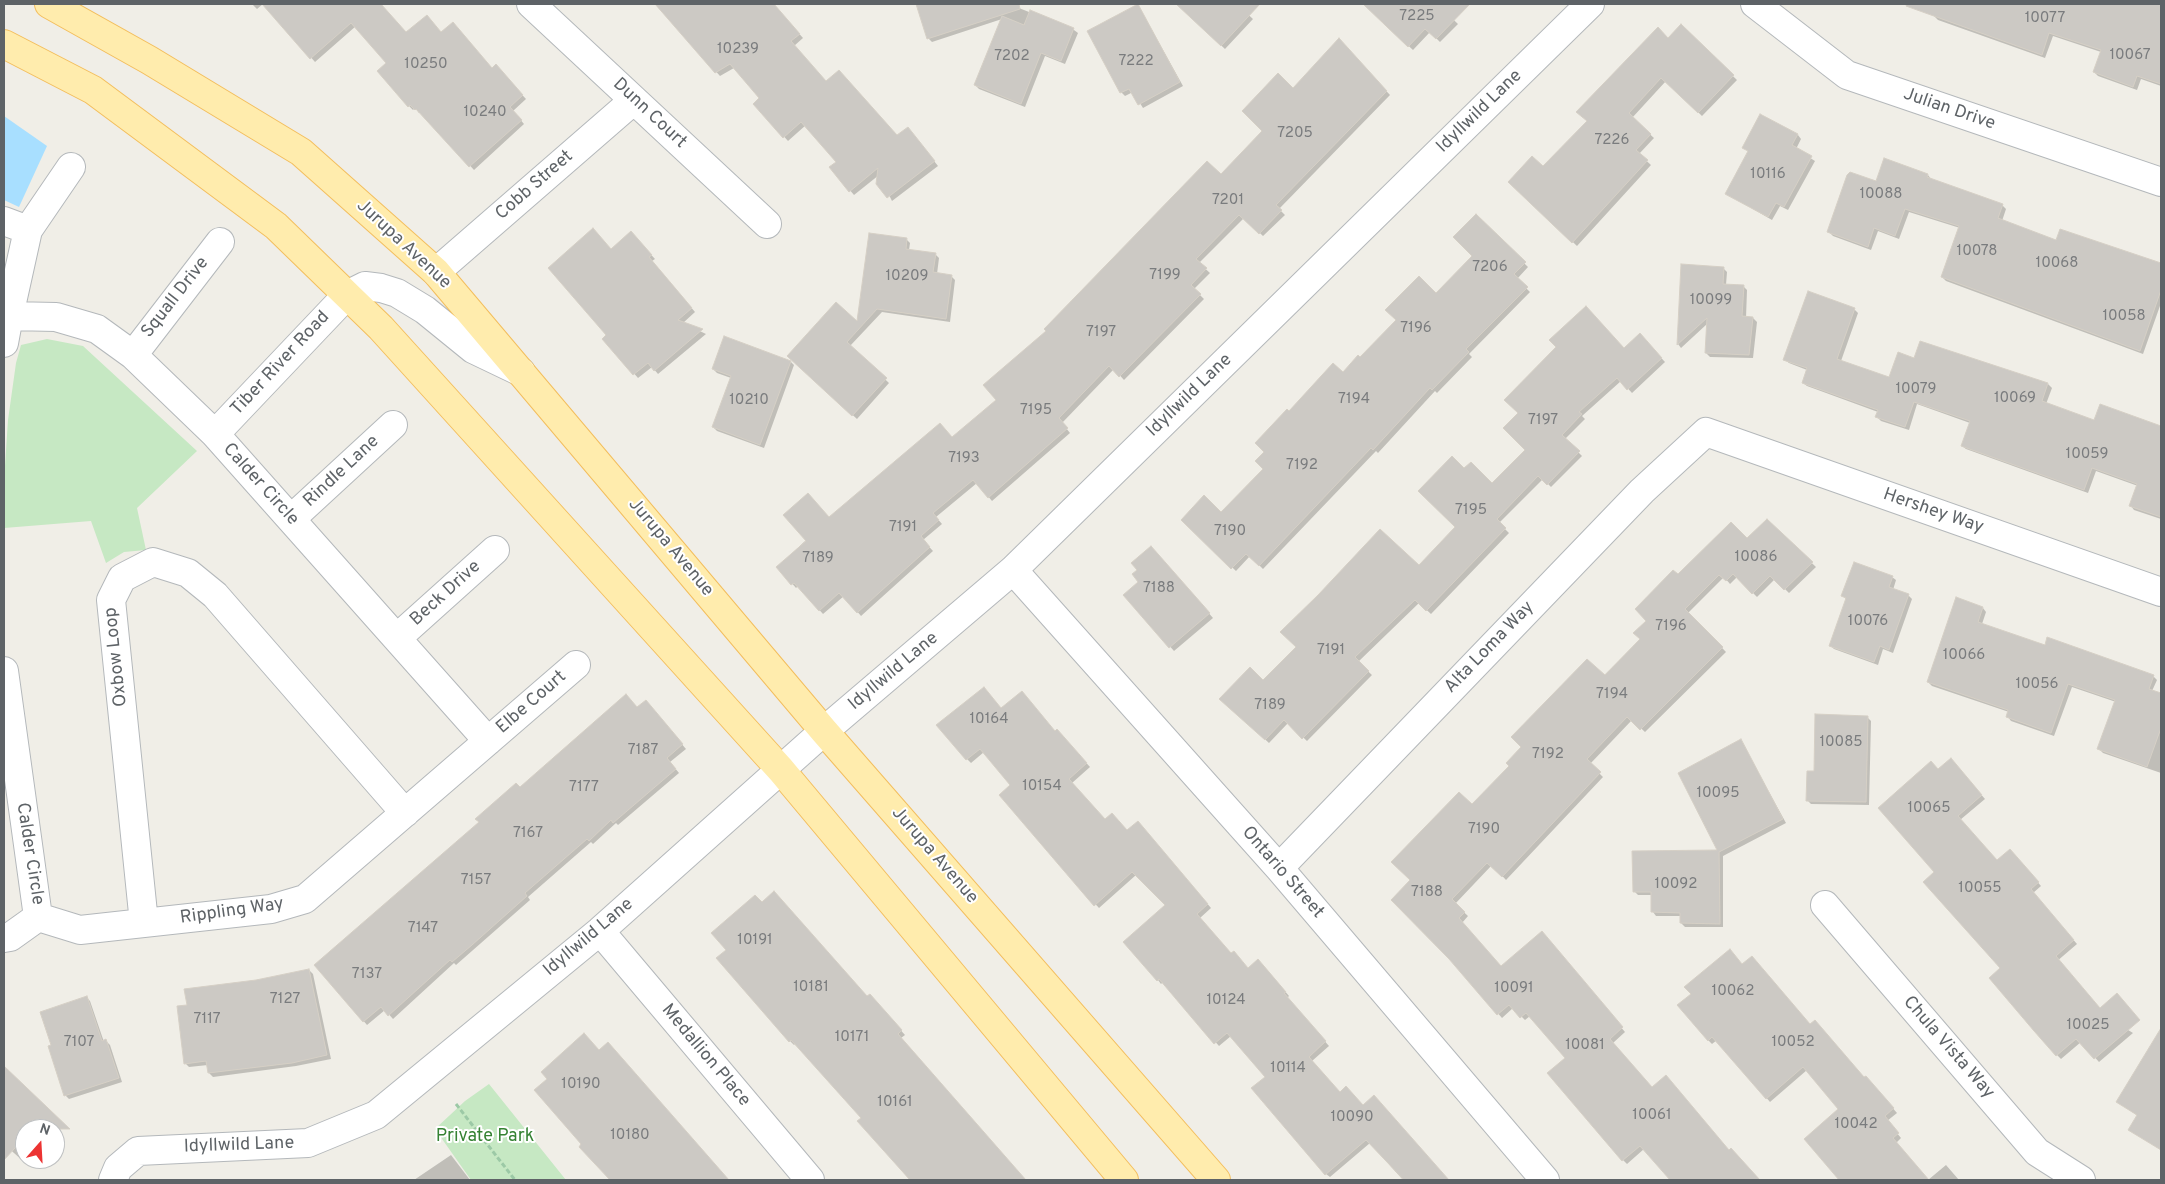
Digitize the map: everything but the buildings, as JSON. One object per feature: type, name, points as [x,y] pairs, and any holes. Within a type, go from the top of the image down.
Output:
[{"type":"main road","name":"Jurupa Avenue","points":[[49,4],[149,60],[301,152],[436,272],[824,731],[1216,1180]]},
{"type":"main road","points":[[4,44],[100,96],[276,226],[381,328],[782,770],[1124,1180]]},
{"type":"street","name":"Dunn Court","points":[[531,4],[767,224]]},
{"type":"street","name":"Idyllwild Lane","points":[[113,1180],[118,1168],[138,1151],[308,1143],[376,1115],[600,931],[824,731],[1013,570],[1590,4]]},
{"type":"street","name":"Julian Drive","points":[[1755,4],[1847,75],[2161,182]]},
{"type":"street","name":"Cobb Street","points":[[436,272],[634,100]]},
{"type":"street","points":[[4,343],[10,316],[16,226],[71,167]]},
{"type":"street","name":"Squall Drive","points":[[132,355],[220,242]]},
{"type":"street","points":[[347,295],[365,286],[397,293],[424,310],[473,349],[521,372]]},
{"type":"street","name":"Tiber River Road","points":[[215,434],[347,295]]},
{"type":"street","name":"Calder Circle","points":[[10,316],[56,317],[97,329],[132,355],[215,434],[488,741]]},
{"type":"street","name":"Rindle Lane","points":[[291,519],[393,425]]},
{"type":"street","name":"Hershey Way","points":[[1706,432],[2161,592]]},
{"type":"street","name":"Alta Loma Way","points":[[1279,868],[1642,491],[1706,432]]},
{"type":"street","name":"Beck Drive","points":[[397,638],[496,550]]},
{"type":"street","name":"Oxbow Loop","points":[[144,923],[111,600],[122,578],[153,562],[188,573],[215,596],[404,813]]},
{"type":"street","name":"Ontario Street","points":[[1013,570],[1279,868],[1545,1180]]},
{"type":"street","name":"Elbe Court","points":[[488,741],[576,665]]},
{"type":"street","name":"Calder Circle","points":[[4,671],[12,806],[38,917]]},
{"type":"street","name":"Rippling Way","points":[[38,917],[80,930],[271,909],[305,899],[488,741]]},
{"type":"street","name":"Chula Vista Way","points":[[1825,905],[2037,1152],[2081,1180]]},
{"type":"street","points":[[4,938],[10,937],[38,917]]},
{"type":"street","name":"Medallion Place","points":[[600,931],[810,1180]]},
{"type":"path","points":[[456,1104],[515,1180]]},
{"type":"green space","points":[[47,339],[83,346],[197,451],[137,508],[146,550],[124,552],[106,563],[91,521],[4,528],[4,481],[8,420],[16,363],[21,345]]},
{"type":"green space","name":"Private Park","points":[[489,1084],[566,1180],[471,1180],[435,1129],[465,1101]]},
{"type":"water","points":[[4,116],[47,146],[19,207],[4,200]]}]
